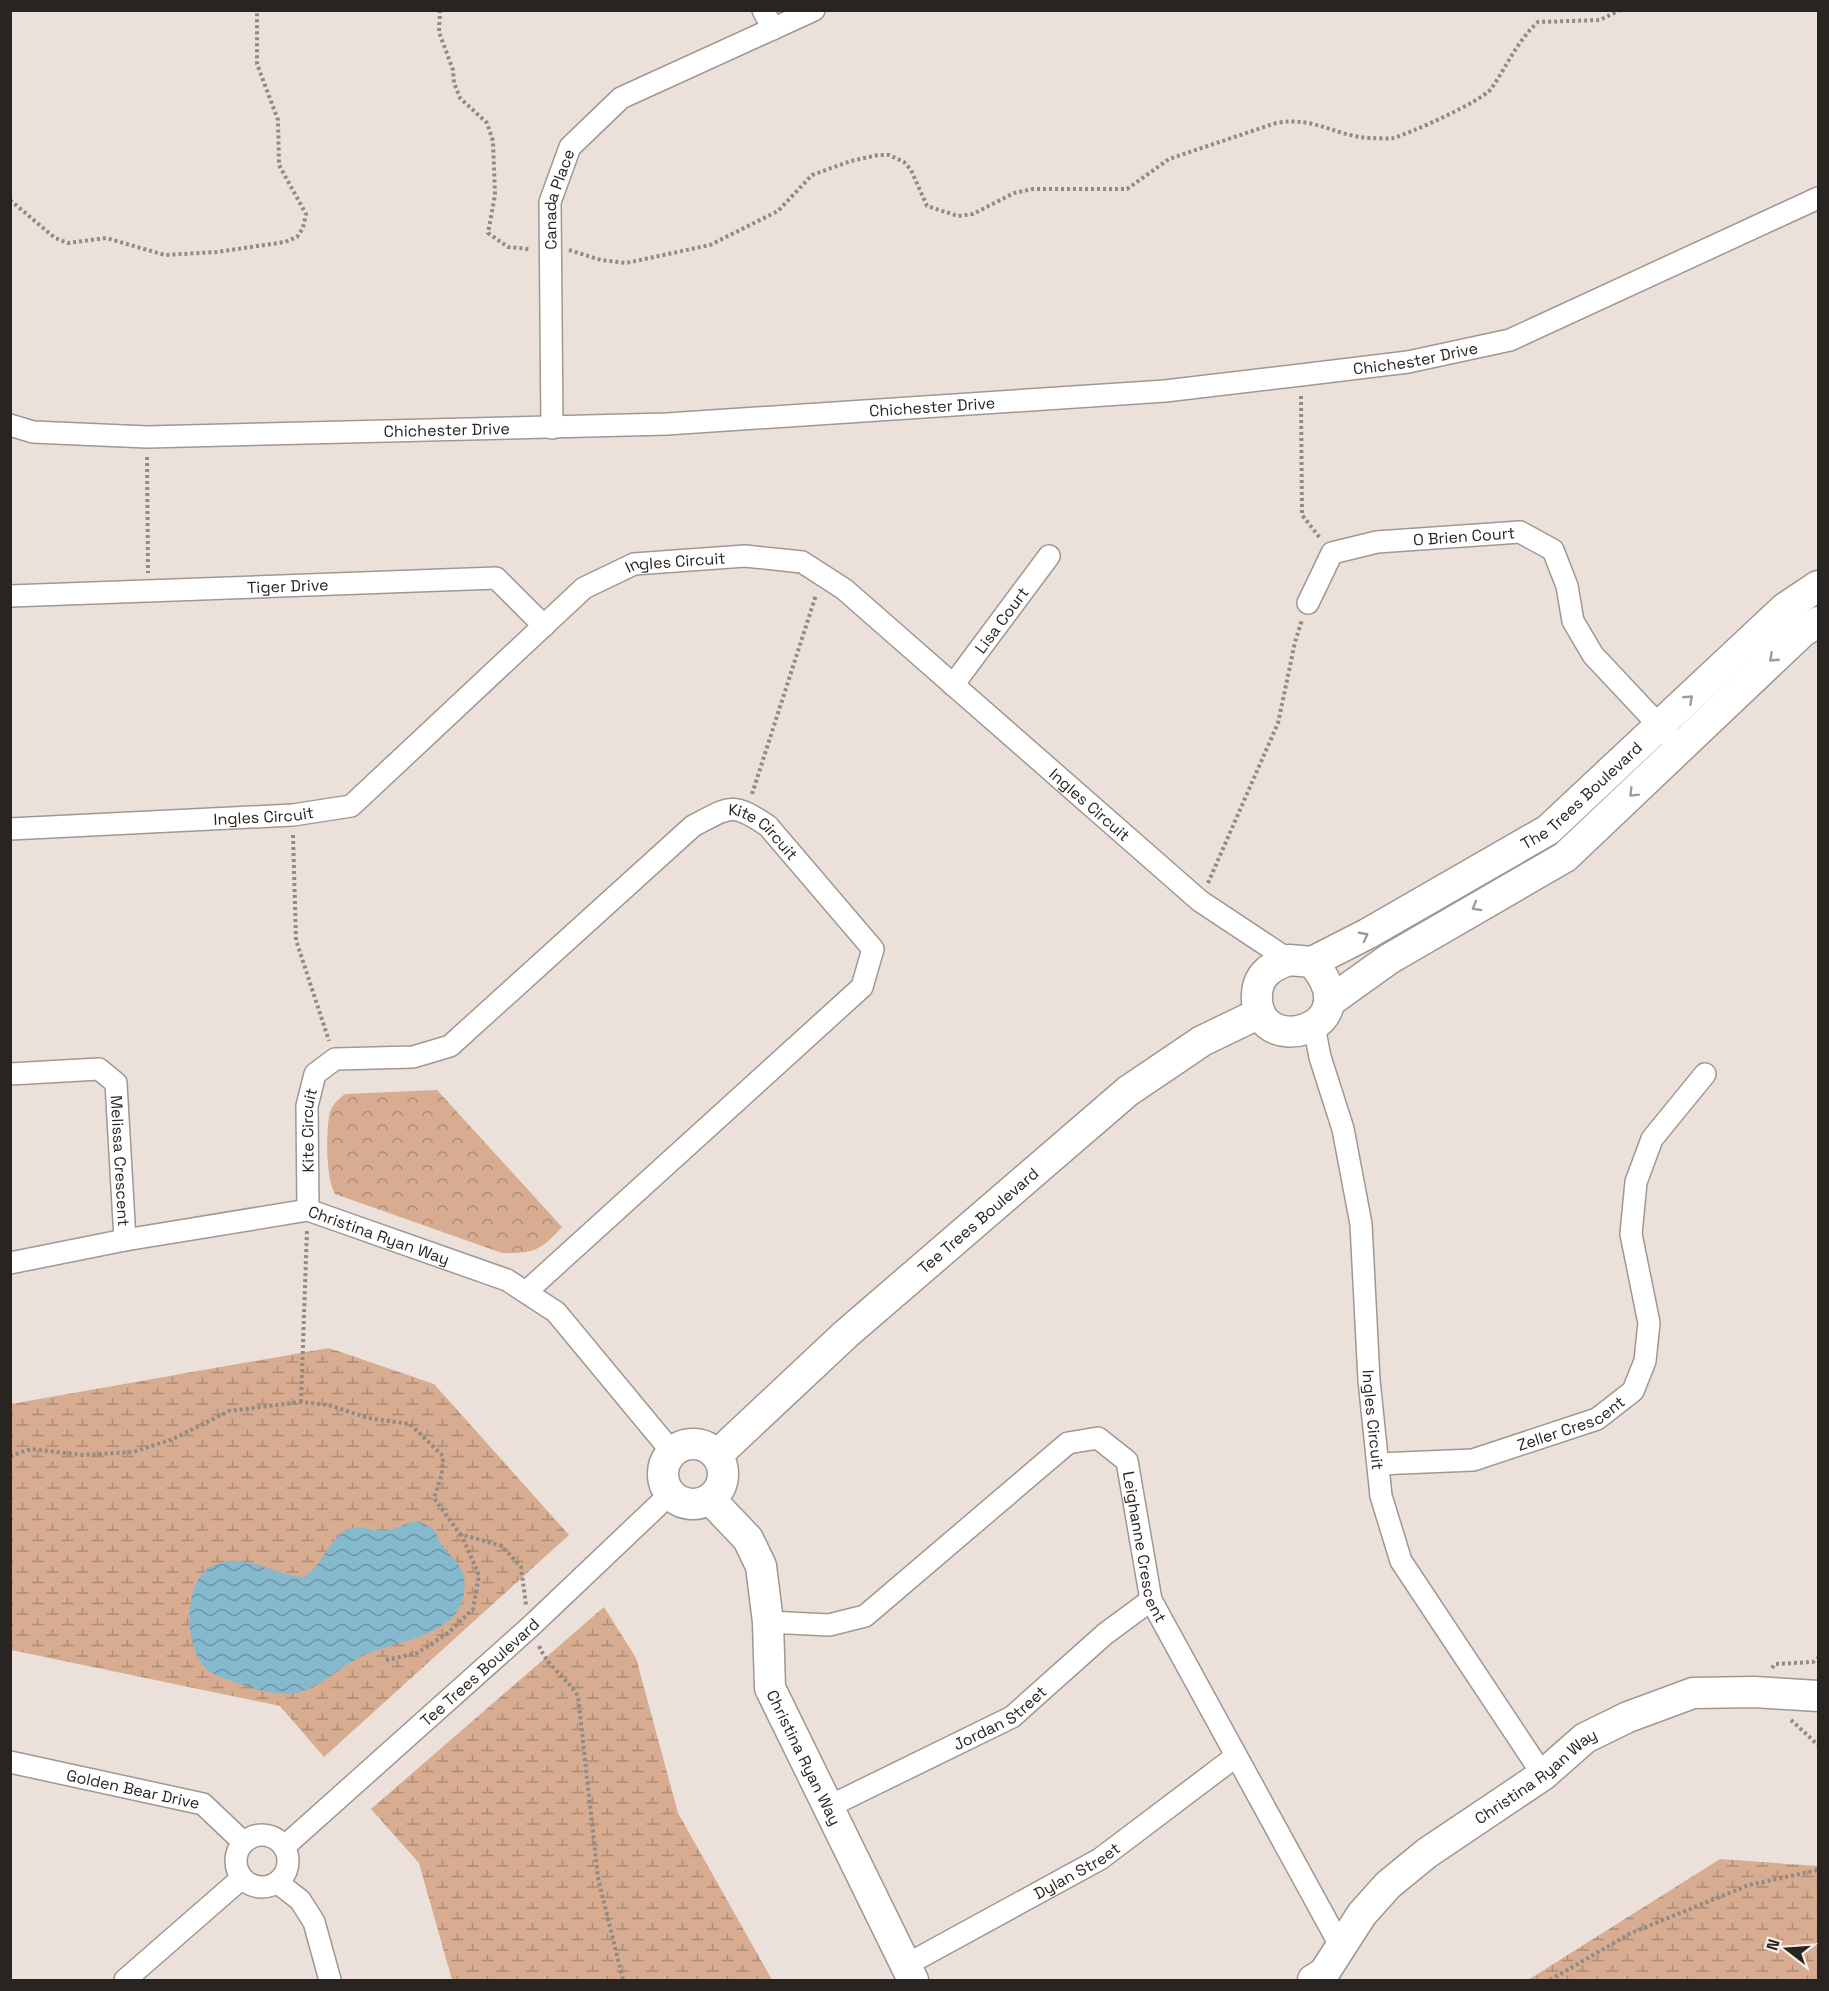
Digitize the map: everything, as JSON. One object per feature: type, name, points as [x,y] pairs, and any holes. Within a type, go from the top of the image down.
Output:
[{"type":"street","points":[[763,10],[773,29]]},
{"type":"street","name":"Canada Place","points":[[552,428],[550,202],[570,147],[621,98],[814,10]]},
{"type":"street","name":"Chichester Drive","points":[[10,425],[33,432],[147,437],[667,424],[1165,391],[1408,362],[1510,340],[1818,198]]},
{"type":"street","name":"O Brien Court","points":[[1332,553],[1377,542],[1520,532],[1553,550],[1567,586],[1573,621],[1593,655],[1669,737]]},
{"type":"street","points":[[1308,603],[1332,553]]},
{"type":"street","name":"Ingles Circuit","points":[[10,829],[293,815],[351,806],[584,588],[634,564],[745,556],[802,562],[844,589],[1200,901],[1300,961]]},
{"type":"street","name":"Lisa Court","points":[[953,685],[1049,556]]},
{"type":"street","name":"Tiger Drive","points":[[10,596],[495,578],[544,626]]},
{"type":"street","name":"The Trees Boulevard","points":[[1322,1014],[1389,959],[1565,857],[1785,608],[1818,586]]},
{"type":"street","name":"The Trees Boulevard","points":[[1300,961],[1367,934],[1548,830],[1802,632],[1818,622]]},
{"type":"street","name":"Kite Circuit","points":[[308,1210],[307,1106],[315,1074],[335,1059],[413,1058],[450,1046],[693,826],[729,808],[746,811],[768,826],[873,949],[862,987],[526,1292]]},
{"type":"street","points":[[1300,961],[1323,975],[1329,989],[1322,1014],[1293,1033],[1281,1031],[1269,1024],[1260,1013],[1257,987],[1263,975],[1272,966],[1300,961]]},
{"type":"street","name":"Tee Trees Boulevard","points":[[717,1455],[846,1335],[1128,1091],[1202,1041],[1260,1013]]},
{"type":"street","name":"Ingles Circuit","points":[[1322,1014],[1320,1057],[1343,1129],[1361,1224],[1369,1380],[1381,1496],[1401,1561],[1544,1775]]},
{"type":"street","name":"Melissa Crescent","points":[[10,1074],[99,1069],[116,1083],[125,1240]]},
{"type":"street","name":"Zeller Crescent","points":[[1378,1464],[1473,1460],[1597,1419],[1634,1391],[1645,1361],[1649,1323],[1631,1233],[1636,1182],[1652,1139],[1705,1074]]},
{"type":"street","name":"Christina Ryan Way","points":[[10,1263],[125,1240],[308,1210],[507,1280],[526,1292],[556,1312],[672,1452]]},
{"type":"street","name":"Leighanne Crescent","points":[[768,1622],[829,1624],[865,1616],[1068,1443],[1098,1438],[1127,1461],[1151,1600],[1341,1947]]},
{"type":"street","points":[[690,1444],[709,1448],[717,1455],[722,1463],[722,1483],[710,1499],[700,1504],[689,1504],[678,1501],[670,1494],[665,1486],[663,1468],[672,1452],[690,1444]]},
{"type":"street","name":"Tee Trees Boulevard","points":[[285,1846],[531,1626],[670,1494]]},
{"type":"street","name":"Christina Ryan Way","points":[[710,1499],[748,1539],[761,1566],[768,1622],[770,1688],[910,1973]]},
{"type":"street","name":"Jordan Street","points":[[828,1807],[1012,1717],[1105,1634],[1151,1600]]},
{"type":"street","name":"Christina Ryan Way","points":[[1313,1980],[1324,1972],[1362,1914],[1388,1885],[1426,1853],[1544,1775],[1585,1738],[1628,1718],[1693,1693],[1755,1692],[1818,1696]]},
{"type":"street","name":"Dylan Street","points":[[910,1973],[1100,1859],[1235,1757]]},
{"type":"street","name":"Golden Bear Drive","points":[[10,1762],[203,1804],[243,1842]]},
{"type":"street","points":[[257,1835],[265,1835],[273,1836],[285,1846],[289,1859],[287,1872],[278,1883],[266,1887],[252,1885],[242,1878],[236,1860],[243,1842],[257,1835]]},
{"type":"street","points":[[125,1980],[242,1878]]},
{"type":"street","points":[[278,1883],[300,1900],[314,1922],[330,1980]]},
{"type":"path","points":[[10,200],[56,238],[68,243],[106,238],[165,255],[266,247],[297,237],[303,228],[306,214],[279,165],[278,120],[257,64],[256,10]]},
{"type":"path","points":[[440,10],[439,32],[453,70],[454,84],[460,98],[487,123],[493,141],[495,195],[488,233],[508,247],[529,249]]},
{"type":"path","points":[[551,252],[569,250],[600,260],[626,263],[710,245],[778,211],[812,176],[851,161],[878,155],[889,155],[904,162],[911,170],[927,206],[958,216],[973,214],[1014,193],[1033,189],[1127,189],[1169,159],[1276,123],[1294,120],[1315,123],[1352,135],[1392,138],[1468,105],[1490,91],[1524,35],[1538,22],[1600,20],[1620,10]]},
{"type":"path","points":[[1301,375],[1302,515],[1332,553]]},
{"type":"path","points":[[147,437],[148,592]]},
{"type":"path","points":[[746,811],[823,576]]},
{"type":"path","points":[[1200,901],[1278,723],[1295,642],[1308,603]]},
{"type":"path","points":[[293,815],[296,940],[335,1059]]},
{"type":"path","points":[[301,1402],[308,1210]]},
{"type":"path","points":[[10,1456],[31,1449],[83,1455],[133,1452],[173,1439],[229,1412],[301,1402],[329,1405],[368,1418],[411,1424],[443,1456],[442,1474],[434,1497],[460,1533],[479,1575],[473,1609],[448,1633],[417,1653],[386,1660]]},
{"type":"path","points":[[460,1533],[502,1546],[521,1567],[531,1626],[545,1662],[569,1683],[578,1696],[598,1878],[623,1980]]},
{"type":"path","points":[[1550,1980],[1631,1933],[1749,1885],[1818,1870]]},
{"type":"green space","points":[[437,1090],[562,1227],[542,1246],[522,1253],[502,1253],[335,1194],[328,1168],[327,1145],[330,1113],[337,1101],[345,1094]]},
{"type":"green space","points":[[329,1348],[434,1384],[569,1535],[324,1757],[280,1706],[11,1650],[11,1404]]},
{"type":"green space","points":[[604,1607],[636,1658],[678,1813],[772,1980],[452,1980],[419,1863],[371,1809]]},
{"type":"green space","points":[[1720,1859],[1818,1866],[1818,1980],[1528,1980]]},
{"type":"water","points":[[417,1521],[433,1529],[460,1566],[465,1582],[460,1607],[451,1619],[438,1628],[408,1641],[362,1656],[315,1686],[294,1693],[274,1693],[216,1675],[205,1667],[197,1655],[190,1622],[191,1604],[194,1588],[202,1574],[212,1566],[224,1562],[247,1562],[292,1576],[304,1577],[318,1564],[334,1541],[348,1529],[382,1531]]}]
